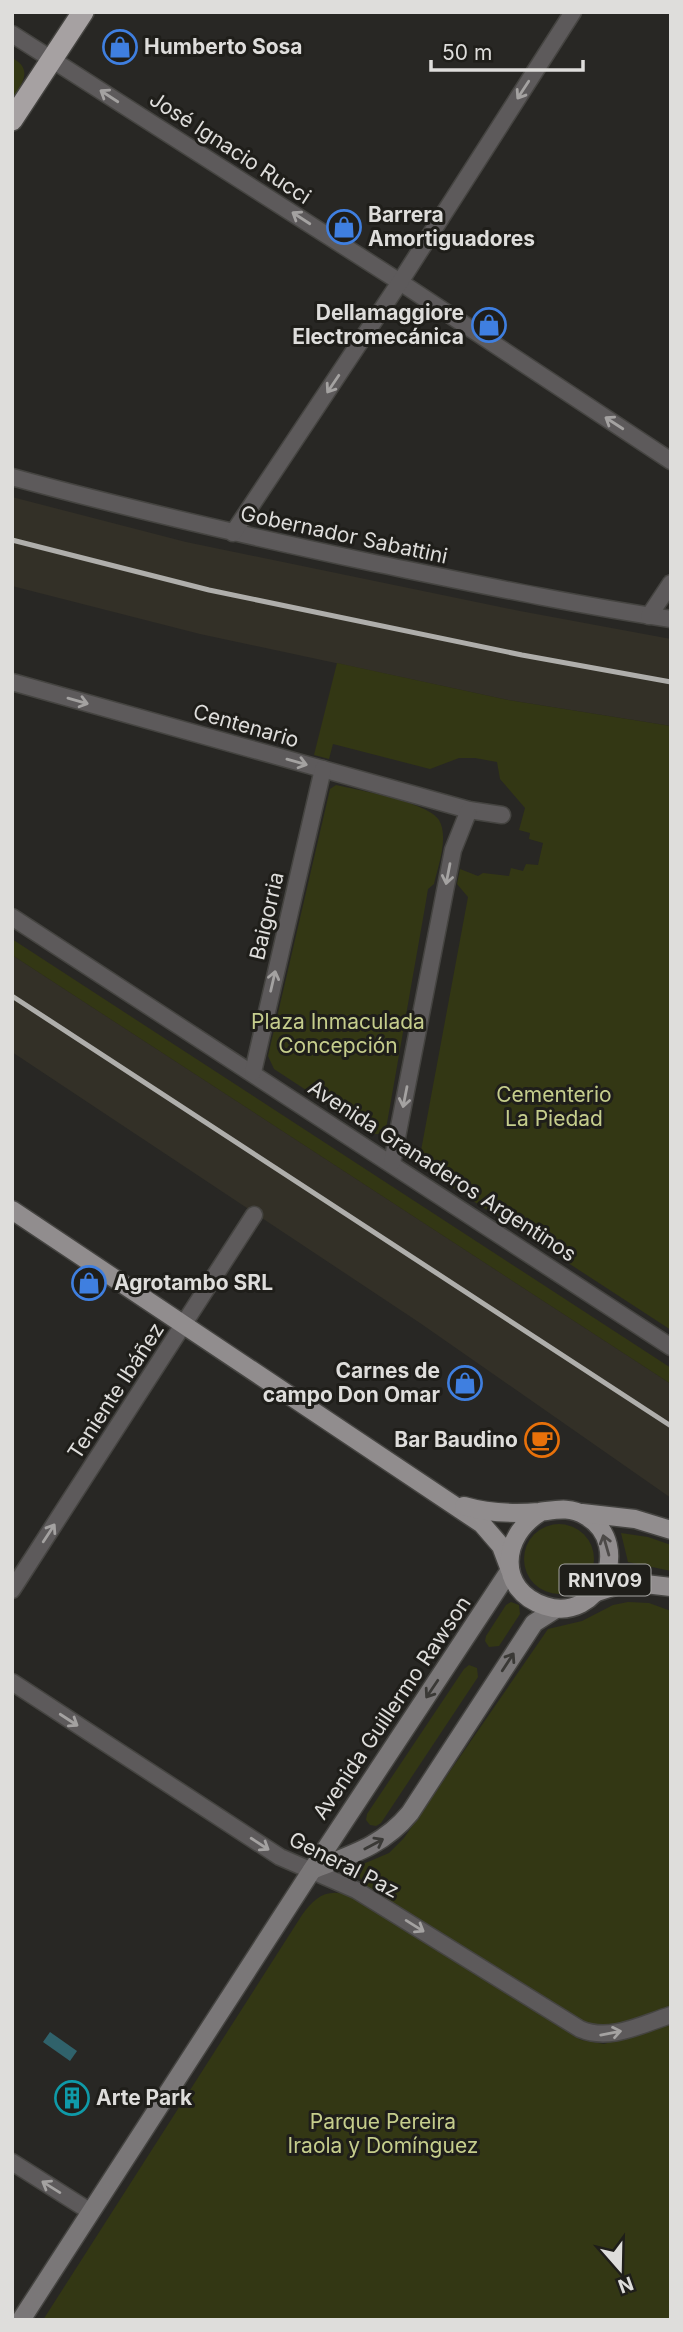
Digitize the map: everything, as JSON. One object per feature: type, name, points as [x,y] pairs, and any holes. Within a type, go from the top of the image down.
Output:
[{"type":"highway","points":[[12,120],[83,12]]},
{"type":"main road","name":"RN1V09","points":[[12,1210],[482,1524],[501,1546],[516,1584],[524,1595],[536,1604],[555,1609],[578,1606],[597,1592],[628,1582],[671,1587]]},
{"type":"main road","name":"RN1V09","points":[[451,1502],[489,1512],[541,1512],[555,1509],[635,1519],[671,1530]]},
{"type":"main road","points":[[510,1570],[509,1556],[515,1536],[528,1519],[541,1512]]},
{"type":"main road","name":"RN1V09","points":[[578,1512],[598,1526],[609,1547],[608,1571],[597,1592]]},
{"type":"main road","name":"Avenida Guillermo Rawson","points":[[21,2320],[510,1570]]},
{"type":"main road","points":[[312,1870],[361,1851],[397,1829],[534,1623],[555,1609]]},
{"type":"street","points":[[233,533],[400,282],[573,12]]},
{"type":"street","name":"José Ignacio Rucci","points":[[12,34],[400,282],[671,461]]},
{"type":"street","name":"Gobernador Sabattini","points":[[12,477],[233,533],[469,583],[671,619]]},
{"type":"street","points":[[649,616],[671,583]]},
{"type":"street","name":"Centenario","points":[[12,682],[470,810],[502,815]]},
{"type":"street","name":"Baigorria","points":[[253,1072],[323,769]]},
{"type":"street","points":[[392,1163],[453,850],[470,810]]},
{"type":"street","name":"Avenida Granaderos Argentinos","points":[[12,916],[671,1348]]},
{"type":"street","name":"Teniente Ibáñez","points":[[12,1590],[254,1214]]},
{"type":"street","name":"General Paz","points":[[12,1682],[280,1857],[356,1890],[588,2032],[609,2034],[671,2015]]},
{"type":"street","points":[[12,2162],[91,2212]]},
{"type":"shaded area","points":[[12,497],[186,542],[520,611],[671,639],[671,726],[508,700],[200,634],[12,586]]},
{"type":"shaded area","points":[[12,955],[671,1384],[671,1498],[420,1323],[12,1052]]},
{"type":"green space","points":[[12,58],[23,67],[24,77],[12,100]]},
{"type":"green space","name":"Cementerio La Piedad","points":[[337,663],[508,700],[671,726],[671,1330],[421,1167],[420,1156],[468,897],[457,884],[460,869],[478,876],[483,873],[509,876],[511,868],[523,871],[526,864],[538,865],[543,843],[529,839],[530,833],[519,830],[525,808],[500,779],[497,762],[459,758],[430,769],[333,744],[329,759],[314,755]]},
{"type":"green space","name":"Plaza Inmaculada Concepción","points":[[336,785],[407,802],[421,808],[439,820],[443,835],[434,884],[428,889],[386,1129],[379,1134],[373,1134],[274,1069],[268,1056],[330,789]]},
{"type":"green space","points":[[12,939],[671,1368],[671,1384],[12,955]]},
{"type":"green space","points":[[552,1524],[566,1524],[579,1530],[588,1539],[594,1559],[592,1572],[584,1584],[566,1594],[552,1594],[539,1588],[530,1579],[524,1566],[524,1552],[530,1539],[539,1530]]},
{"type":"green space","points":[[621,1533],[648,1537],[671,1545],[671,1571],[628,1562]]},
{"type":"green space","points":[[511,1602],[519,1605],[520,1614],[499,1646],[489,1647],[485,1641],[486,1636],[506,1605]]},
{"type":"green space","name":"Parque Pereira Iraola y Domínguez","points":[[628,1602],[649,1603],[671,1611],[671,2320],[43,2320],[302,1915],[321,1896],[333,1893],[348,1895],[581,2040],[604,2044],[651,2029],[663,2009],[608,2027],[586,2023],[365,1886],[360,1875],[363,1864],[389,1853],[404,1838],[548,1629],[582,1621],[613,1605]]},
{"type":"green space","points":[[469,1665],[477,1668],[478,1677],[381,1823],[370,1825],[366,1820],[367,1814]]},
{"type":"water","points":[[50,2032],[77,2051],[70,2061],[43,2042]]},
{"type":"railway","points":[[12,540],[209,590],[522,655],[671,682]]},
{"type":"railway","points":[[12,996],[671,1426]]},
{"type":"place","name":"Humberto Sosa","points":[[120,47]]},
{"type":"place","name":"Barrera Amortiguadores","points":[[344,227]]},
{"type":"place","name":"Dellamaggiore Electromecánica","points":[[489,325]]},
{"type":"place","name":"Agrotambo SRL","points":[[89,1283]]},
{"type":"place","name":"Carnes de campo Don Omar","points":[[465,1383]]},
{"type":"place","name":"Bar Baudino","points":[[542,1440]]},
{"type":"place","name":"Arte Park","points":[[72,2098]]}]
